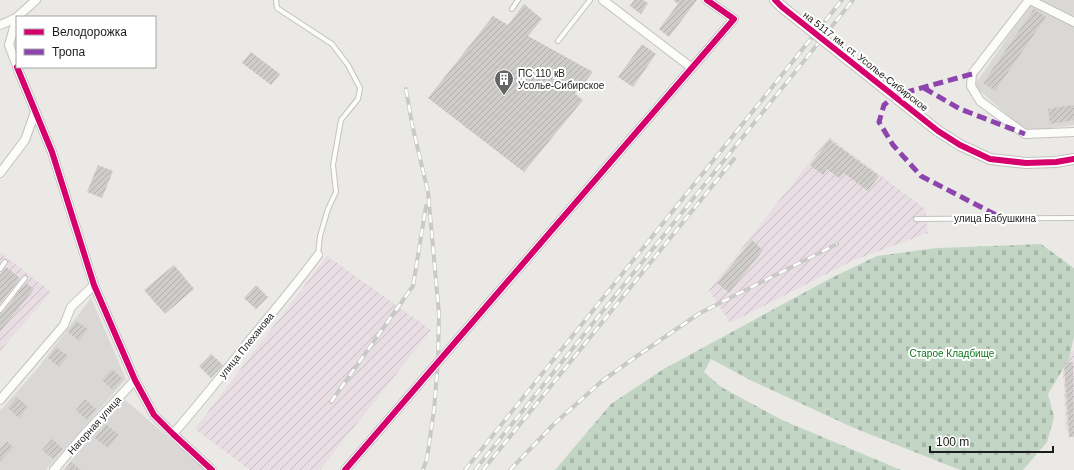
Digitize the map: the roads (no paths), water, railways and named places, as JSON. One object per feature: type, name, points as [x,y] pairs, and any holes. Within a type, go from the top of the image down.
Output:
[{"type":"street","points":[[19,16],[36,0]]},
{"type":"street","points":[[603,0],[692,68]]},
{"type":"street","points":[[345,470],[734,19],[707,0]]},
{"type":"street","points":[[1074,22],[1029,0],[972,74],[971,86],[980,101],[1025,134],[1074,132]]},
{"type":"street","name":"на 5117 км. ст. Усолье-Сибирское","points":[[778,4],[938,131],[960,145],[990,159],[1026,163],[1056,162],[1074,159]]},
{"type":"street","points":[[0,25],[16,18]]},
{"type":"street","points":[[16,21],[9,45],[16,63]]},
{"type":"street","points":[[18,68],[52,152],[94,285],[135,380],[154,415],[172,434],[212,470]]},
{"type":"street","points":[[0,173],[25,140],[35,112]]},
{"type":"street","name":"улица Плеханова","points":[[172,434],[210,392],[318,255]]},
{"type":"street","points":[[0,400],[64,325],[71,307],[94,285]]},
{"type":"street","name":"Нагорная улица","points":[[54,470],[80,439],[135,380]]},
{"type":"lane","points":[[276,0],[277,8],[332,44],[348,64],[360,88],[358,99],[341,120],[333,165],[336,192],[328,209],[320,236],[318,255]]},
{"type":"lane","points":[[512,9],[518,0]]},
{"type":"lane","points":[[558,41],[590,0]]},
{"type":"lane","name":"улица Бабушкина","points":[[916,219],[1074,218]]},
{"type":"lane","points":[[0,268],[6,262]]},
{"type":"lane","points":[[0,310],[25,278]]},
{"type":"railway","points":[[465,470],[842,0]]},
{"type":"railway","points":[[475,470],[853,0]]},
{"type":"railway","points":[[406,89],[412,124],[428,192],[439,314],[438,361],[434,410],[427,458],[423,470]]},
{"type":"railway","points":[[483,470],[734,159]]},
{"type":"railway","points":[[331,402],[413,286],[426,206]]},
{"type":"railway","points":[[510,470],[554,424],[602,381],[637,356],[700,313],[837,244]]},
{"type":"place","name":"ПС 110 кВ Усолье-Сибирское","points":[[504,96]]},
{"type":"park label","name":"Старое Кладбище","points":[[952,353]]}]
